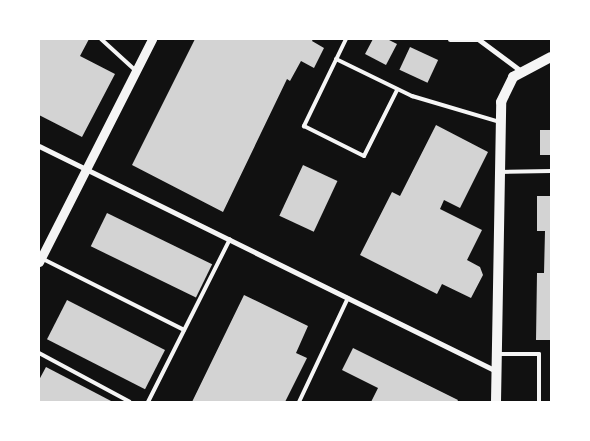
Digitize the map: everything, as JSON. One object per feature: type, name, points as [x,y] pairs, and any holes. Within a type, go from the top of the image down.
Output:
[{"type":"main road","points":[[495,400],[500,122],[507,84],[521,70],[551,57]]},
{"type":"street","points":[[40,260],[152,39]]},
{"type":"street","points":[[450,39],[480,39],[521,70]]},
{"type":"street","points":[[39,146],[497,371]]},
{"type":"lane","points":[[101,39],[135,70]]},
{"type":"lane","points":[[346,39],[304,126],[364,156],[397,90]]},
{"type":"lane","points":[[336,59],[397,90],[500,122]]},
{"type":"lane","points":[[498,172],[551,171]]},
{"type":"lane","points":[[148,402],[230,239]]},
{"type":"lane","points":[[40,260],[184,330]]},
{"type":"lane","points":[[299,402],[348,298]]},
{"type":"lane","points":[[39,353],[130,402]]},
{"type":"lane","points":[[497,354],[539,354],[539,402]]},
{"type":"building","points":[[39,39],[89,39],[80,56],[115,74],[82,137],[39,115]]},
{"type":"building","points":[[195,39],[313,39],[312,41],[324,48],[314,68],[301,61],[290,81],[287,79],[223,212],[132,165]]},
{"type":"building","points":[[373,39],[387,39],[397,44],[386,65],[365,54]]},
{"type":"building","points":[[410,47],[438,60],[428,83],[399,70]]},
{"type":"building","points":[[436,125],[488,152],[460,208],[444,200],[440,209],[482,230],[467,260],[480,267],[483,275],[471,298],[442,284],[437,294],[360,255],[392,192],[400,196]]},
{"type":"building","points":[[540,130],[551,130],[551,155],[540,155]]},
{"type":"building","points":[[303,165],[337,181],[314,232],[279,216]]},
{"type":"building","points":[[537,196],[551,196],[551,340],[536,340],[537,273],[544,273],[545,231],[537,231]]},
{"type":"building","points":[[107,213],[212,264],[196,298],[91,246]]},
{"type":"building","points":[[244,295],[308,326],[296,353],[307,358],[285,402],[192,402]]},
{"type":"building","points":[[67,300],[165,350],[145,389],[47,339]]},
{"type":"building","points":[[353,348],[458,400],[457,402],[371,402],[378,388],[342,370]]},
{"type":"building","points":[[46,367],[113,402],[39,402],[39,380]]}]
